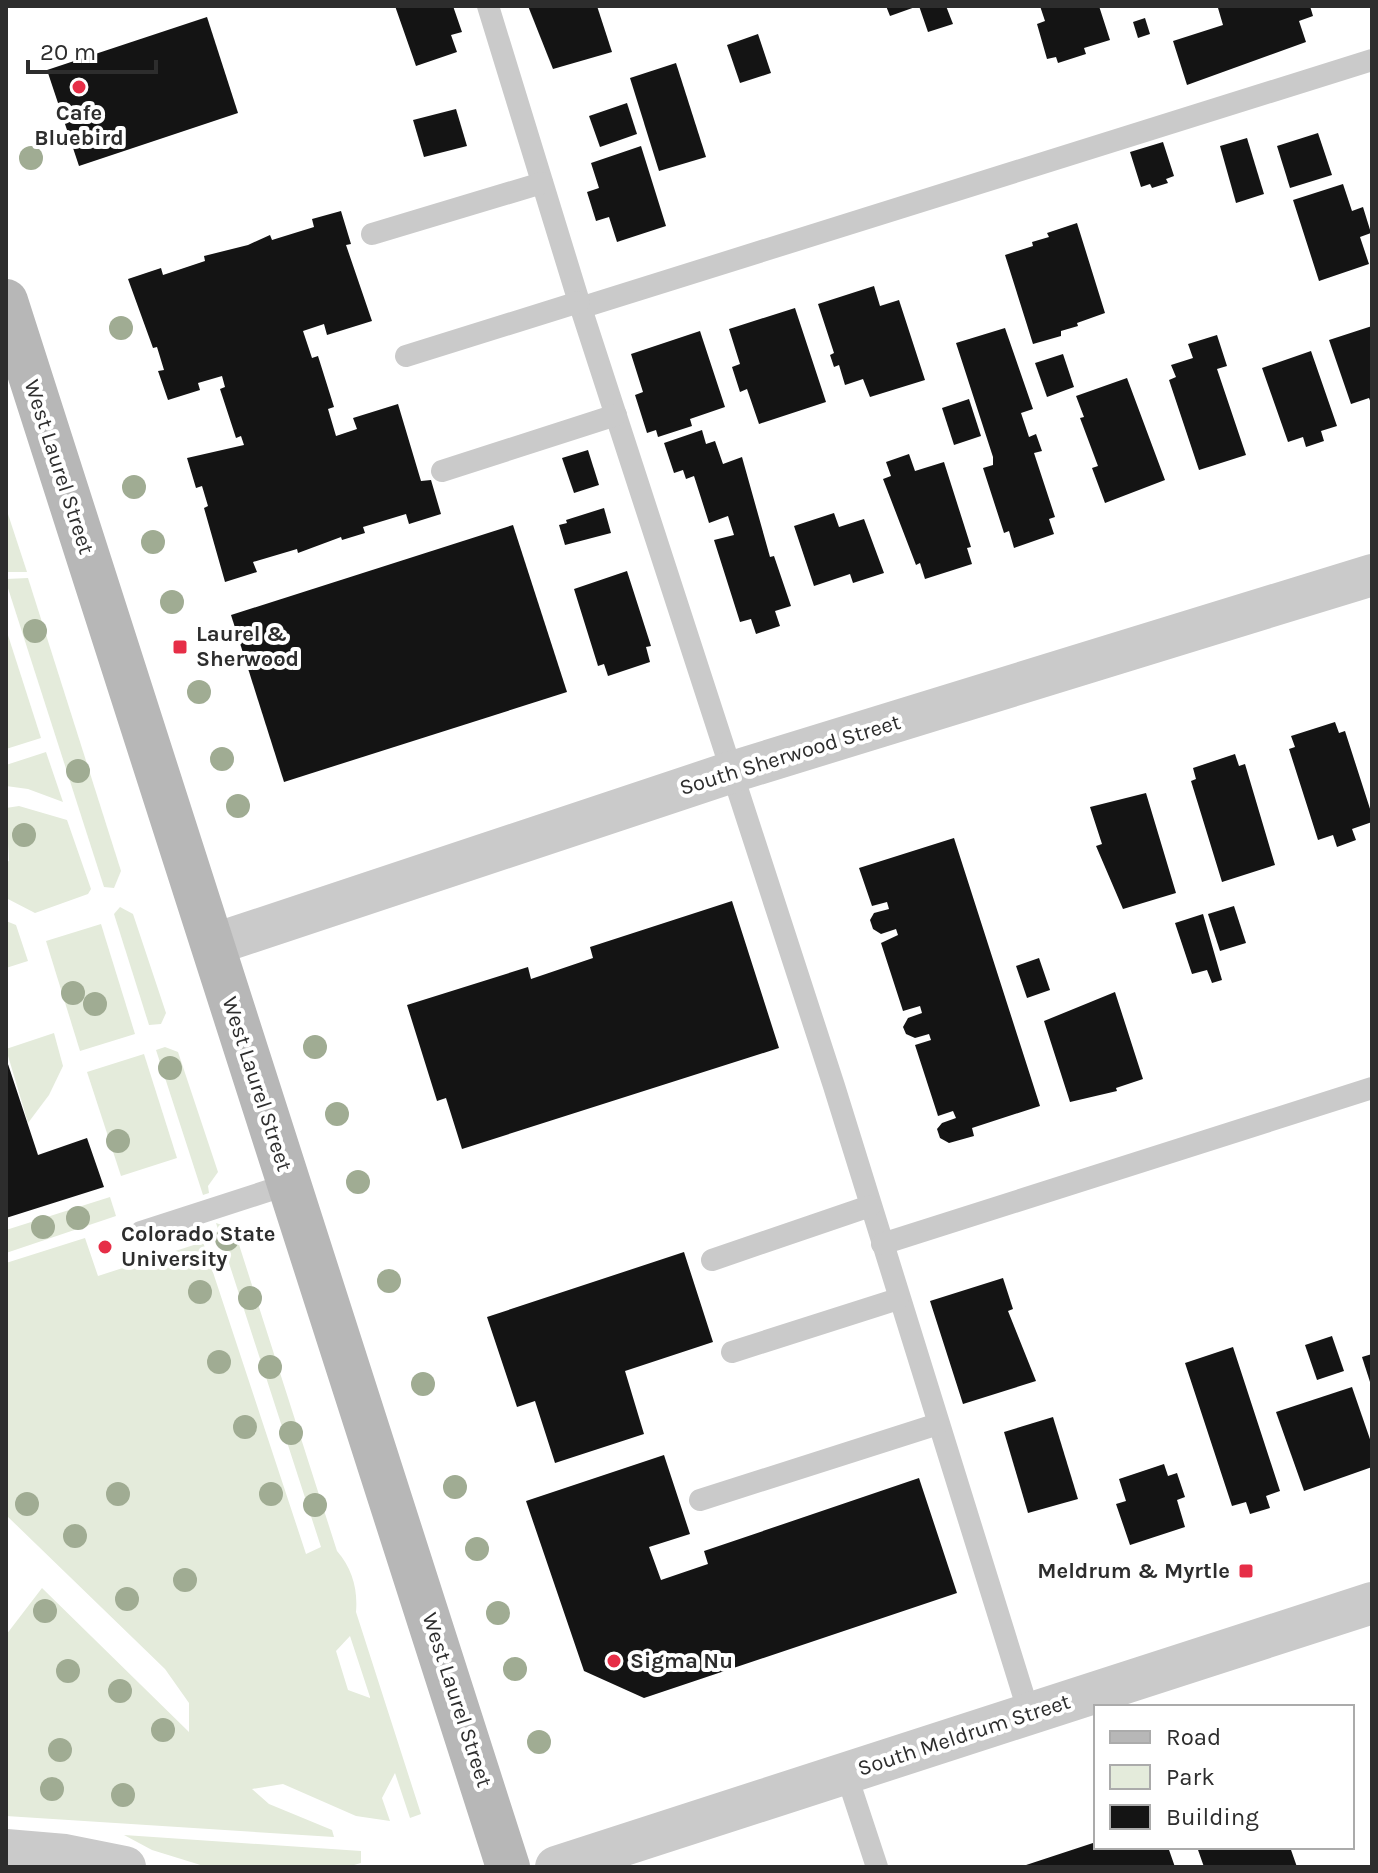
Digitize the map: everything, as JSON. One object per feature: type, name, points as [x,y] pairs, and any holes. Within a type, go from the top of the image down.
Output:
[{"type":"main road","name":"West Laurel Street","points":[[6,301],[508,1867]]},
{"type":"street","name":"South Sherwood Street","points":[[212,945],[732,772],[1372,575]]},
{"type":"street","name":"South Meldrum Street","points":[[556,1867],[1372,1603]]},
{"type":"street","points":[[6,1850],[65,1855],[125,1867]]},
{"type":"lane","points":[[488,6],[580,305],[732,772],[1029,1713]]},
{"type":"lane","points":[[406,356],[1372,60]]},
{"type":"lane","points":[[372,234],[542,183]]},
{"type":"lane","points":[[442,471],[616,415]]},
{"type":"lane","points":[[882,1244],[1372,1088]]},
{"type":"lane","points":[[141,1232],[289,1184]]},
{"type":"lane","points":[[712,1260],[870,1206]]},
{"type":"lane","points":[[732,1352],[898,1299]]},
{"type":"lane","points":[[700,1500],[938,1424]]},
{"type":"lane","points":[[846,1773],[877,1867]]},
{"type":"green space","points":[[6,508],[27,572],[6,572]]},
{"type":"green space","points":[[28,578],[121,871],[114,888],[104,887],[6,582],[6,579]]},
{"type":"green space","points":[[6,629],[41,738],[6,749]]},
{"type":"green space","points":[[46,752],[63,802],[28,789],[6,786],[6,765]]},
{"type":"green space","points":[[19,806],[67,820],[91,889],[88,894],[35,913],[6,898],[6,862],[9,861],[6,808]]},
{"type":"green space","points":[[120,907],[133,914],[166,1013],[161,1024],[149,1025],[114,914]]},
{"type":"green space","points":[[6,921],[16,925],[28,961],[6,968]]},
{"type":"green space","points":[[101,924],[135,1034],[80,1051],[46,941]]},
{"type":"green space","points":[[54,1033],[63,1066],[49,1095],[28,1123],[6,1049]]},
{"type":"green space","points":[[165,1047],[178,1052],[218,1172],[208,1186],[209,1193],[203,1195],[156,1050]]},
{"type":"green space","points":[[144,1054],[177,1158],[121,1176],[87,1072]]},
{"type":"green space","points":[[110,1197],[116,1216],[6,1253],[6,1230]]},
{"type":"green space","name":"Colorado State University","points":[[216,1223],[234,1229],[337,1551],[353,1579],[356,1612],[421,1814],[410,1818],[395,1773],[382,1798],[390,1821],[356,1816],[283,1784],[252,1789],[269,1804],[332,1830],[334,1837],[6,1816],[6,1635],[42,1588],[189,1732],[189,1703],[165,1669],[6,1515],[6,1263],[85,1238],[98,1276],[203,1242],[306,1554],[321,1547]],"holes":[[[350,1636],[370,1698],[348,1690],[336,1651]]]},
{"type":"green space","points":[[124,1835],[361,1851],[361,1863],[347,1867],[207,1867],[152,1850]]},
{"type":"building","points":[[395,6],[453,6],[462,32],[451,35],[457,52],[416,66]]},
{"type":"building","points":[[528,6],[597,6],[612,52],[553,69]]},
{"type":"building","points":[[886,6],[918,6],[890,16]]},
{"type":"building","points":[[919,6],[946,6],[953,24],[928,32]]},
{"type":"building","points":[[1040,6],[1099,6],[1110,40],[1084,48],[1086,54],[1058,63],[1056,57],[1047,59],[1037,24],[1045,21]]},
{"type":"building","points":[[1310,6],[1313,16],[1299,21],[1306,42],[1187,85],[1173,41],[1223,25],[1218,8]]},
{"type":"building","points":[[207,17],[238,113],[79,166],[47,70]]},
{"type":"building","points":[[1145,18],[1150,34],[1138,38],[1133,22]]},
{"type":"building","points":[[758,34],[771,73],[740,83],[727,45]]},
{"type":"building","points":[[676,63],[706,157],[659,171],[630,78]]},
{"type":"building","points":[[627,103],[637,134],[600,147],[589,116]]},
{"type":"building","points":[[456,109],[467,146],[424,157],[413,120]]},
{"type":"building","points":[[1318,133],[1332,175],[1290,188],[1277,146]]},
{"type":"building","points":[[1247,138],[1264,194],[1236,203],[1220,146]]},
{"type":"building","points":[[1163,142],[1174,176],[1166,179],[1168,183],[1152,188],[1150,184],[1141,187],[1130,152]]},
{"type":"building","points":[[641,146],[666,226],[617,242],[609,217],[596,221],[587,192],[599,188],[591,163]]},
{"type":"building","points":[[1343,184],[1352,211],[1363,207],[1371,233],[1360,237],[1369,264],[1319,281],[1293,200]]},
{"type":"building","points":[[341,211],[351,244],[346,245],[372,321],[327,335],[324,324],[303,331],[312,358],[318,356],[334,407],[328,409],[336,436],[357,429],[353,418],[398,404],[421,481],[431,480],[441,514],[409,524],[406,514],[363,527],[365,533],[342,540],[341,537],[298,553],[297,549],[253,562],[257,572],[225,582],[204,508],[208,506],[202,486],[196,488],[187,458],[244,445],[241,436],[236,438],[220,389],[225,387],[222,376],[198,383],[200,390],[168,400],[158,371],[164,370],[157,347],[153,348],[128,279],[161,268],[163,275],[205,261],[204,256],[248,245],[270,235],[272,240],[314,227],[312,219]]},
{"type":"building","points":[[1077,223],[1105,313],[1061,331],[1061,336],[1033,344],[1005,255],[1033,246],[1032,242],[1049,237],[1047,233]]},
{"type":"building","points":[[874,286],[880,306],[899,300],[925,380],[870,397],[863,379],[845,385],[839,365],[834,367],[830,355],[834,353],[818,304]]},
{"type":"building","points":[[795,308],[826,402],[759,424],[747,389],[740,392],[732,367],[740,364],[729,329]]},
{"type":"building","points":[[1372,326],[1372,406],[1369,398],[1351,404],[1329,340]]},
{"type":"building","points":[[1005,328],[1033,409],[1021,413],[1029,437],[1036,434],[1042,451],[1034,453],[1055,517],[1049,519],[1054,534],[1014,548],[1009,531],[1004,533],[983,468],[993,465],[993,457],[956,343]]},
{"type":"building","points":[[700,331],[725,407],[690,419],[692,426],[658,437],[656,430],[647,433],[635,395],[643,392],[631,354]]},
{"type":"building","points":[[1217,335],[1227,366],[1217,369],[1246,455],[1199,470],[1169,380],[1176,377],[1171,365],[1193,358],[1188,344]]},
{"type":"building","points":[[1311,351],[1337,426],[1321,431],[1324,441],[1306,447],[1303,437],[1288,442],[1262,368]]},
{"type":"building","points":[[1063,354],[1074,387],[1047,397],[1035,363]]},
{"type":"building","points":[[1127,378],[1165,480],[1105,503],[1092,468],[1098,466],[1080,418],[1084,417],[1076,396]]},
{"type":"building","points":[[969,399],[981,436],[954,445],[942,408]]},
{"type":"building","points":[[702,430],[706,444],[715,441],[723,464],[742,457],[770,557],[774,556],[791,606],[775,611],[780,626],[756,634],[751,619],[740,622],[714,540],[734,535],[728,516],[709,523],[694,476],[686,479],[683,470],[674,473],[664,443]]},
{"type":"building","points":[[588,450],[599,485],[574,493],[562,458]]},
{"type":"building","points":[[909,454],[915,471],[944,462],[971,547],[967,548],[972,564],[925,579],[920,563],[916,565],[883,479],[891,476],[886,462]]},
{"type":"building","points":[[604,508],[611,533],[565,545],[559,525]]},
{"type":"building","points":[[834,513],[839,527],[864,519],[884,573],[853,583],[850,574],[814,586],[794,526]]},
{"type":"building","points":[[513,525],[567,692],[284,782],[231,615]]},
{"type":"building","points":[[627,571],[651,646],[646,647],[650,662],[608,676],[604,664],[598,666],[574,589]]},
{"type":"building","points":[[1335,722],[1339,733],[1345,731],[1372,815],[1372,822],[1352,829],[1356,840],[1337,847],[1333,835],[1318,840],[1289,749],[1295,747],[1291,736]]},
{"type":"building","points":[[1235,754],[1239,766],[1245,764],[1275,865],[1222,882],[1191,781],[1196,779],[1193,768]]},
{"type":"building","points":[[1146,793],[1176,893],[1123,909],[1096,846],[1102,844],[1090,807]]},
{"type":"building","points":[[954,838],[1040,1106],[972,1128],[974,1136],[949,1143],[940,1138],[937,1129],[942,1123],[956,1118],[953,1111],[938,1116],[915,1045],[931,1040],[929,1034],[915,1038],[906,1034],[903,1027],[908,1018],[922,1013],[920,1006],[903,1011],[881,943],[898,935],[896,929],[881,934],[873,929],[870,920],[874,913],[889,909],[887,902],[872,906],[859,868]]},
{"type":"building","points":[[732,901],[779,1048],[462,1149],[446,1098],[437,1101],[407,1005],[528,967],[531,979],[593,958],[590,947]]},
{"type":"building","points":[[1234,906],[1246,943],[1220,951],[1208,914]]},
{"type":"building","points":[[1203,914],[1222,980],[1212,983],[1207,970],[1192,974],[1175,923]]},
{"type":"building","points":[[1039,958],[1050,990],[1027,998],[1016,966]]},
{"type":"building","points":[[1115,992],[1143,1079],[1116,1088],[1117,1091],[1070,1102],[1044,1021]]},
{"type":"building","points":[[6,1058],[38,1155],[87,1138],[104,1187],[6,1218]]},
{"type":"building","points":[[684,1252],[713,1342],[625,1371],[644,1434],[555,1463],[535,1401],[517,1407],[487,1317]]},
{"type":"building","points":[[1003,1278],[1013,1309],[1008,1311],[1036,1381],[963,1404],[930,1301]]},
{"type":"building","points":[[1332,1336],[1344,1371],[1317,1380],[1305,1345]]},
{"type":"building","points":[[1233,1347],[1280,1491],[1266,1496],[1270,1508],[1250,1514],[1246,1502],[1232,1506],[1185,1363]]},
{"type":"building","points":[[1372,1354],[1372,1385],[1371,1385],[1362,1357]]},
{"type":"building","points":[[1352,1387],[1372,1445],[1372,1467],[1304,1491],[1276,1412]]},
{"type":"building","points":[[1053,1417],[1078,1499],[1028,1513],[1004,1432]]},
{"type":"building","points":[[664,1455],[690,1534],[649,1547],[661,1580],[708,1564],[704,1551],[919,1478],[957,1593],[644,1698],[584,1671],[526,1501]]},
{"type":"building","points":[[1164,1464],[1168,1476],[1177,1473],[1185,1497],[1177,1500],[1185,1527],[1130,1545],[1116,1504],[1126,1501],[1119,1479]]},
{"type":"building","points":[[1094,1843],[1094,1849],[1169,1849],[1175,1867],[1020,1867]]},
{"type":"building","points":[[1198,1849],[1291,1849],[1297,1867],[1204,1867]]},
{"type":"place","name":"Cafe Bluebird","points":[[79,87]]},
{"type":"place","name":"Laurel & Sherwood","points":[[180,647]]},
{"type":"place","name":"Colorado State University","points":[[105,1247]]},
{"type":"place","name":"Meldrum & Myrtle","points":[[1246,1571]]},
{"type":"place","name":"Sigma Nu","points":[[614,1661]]}]
